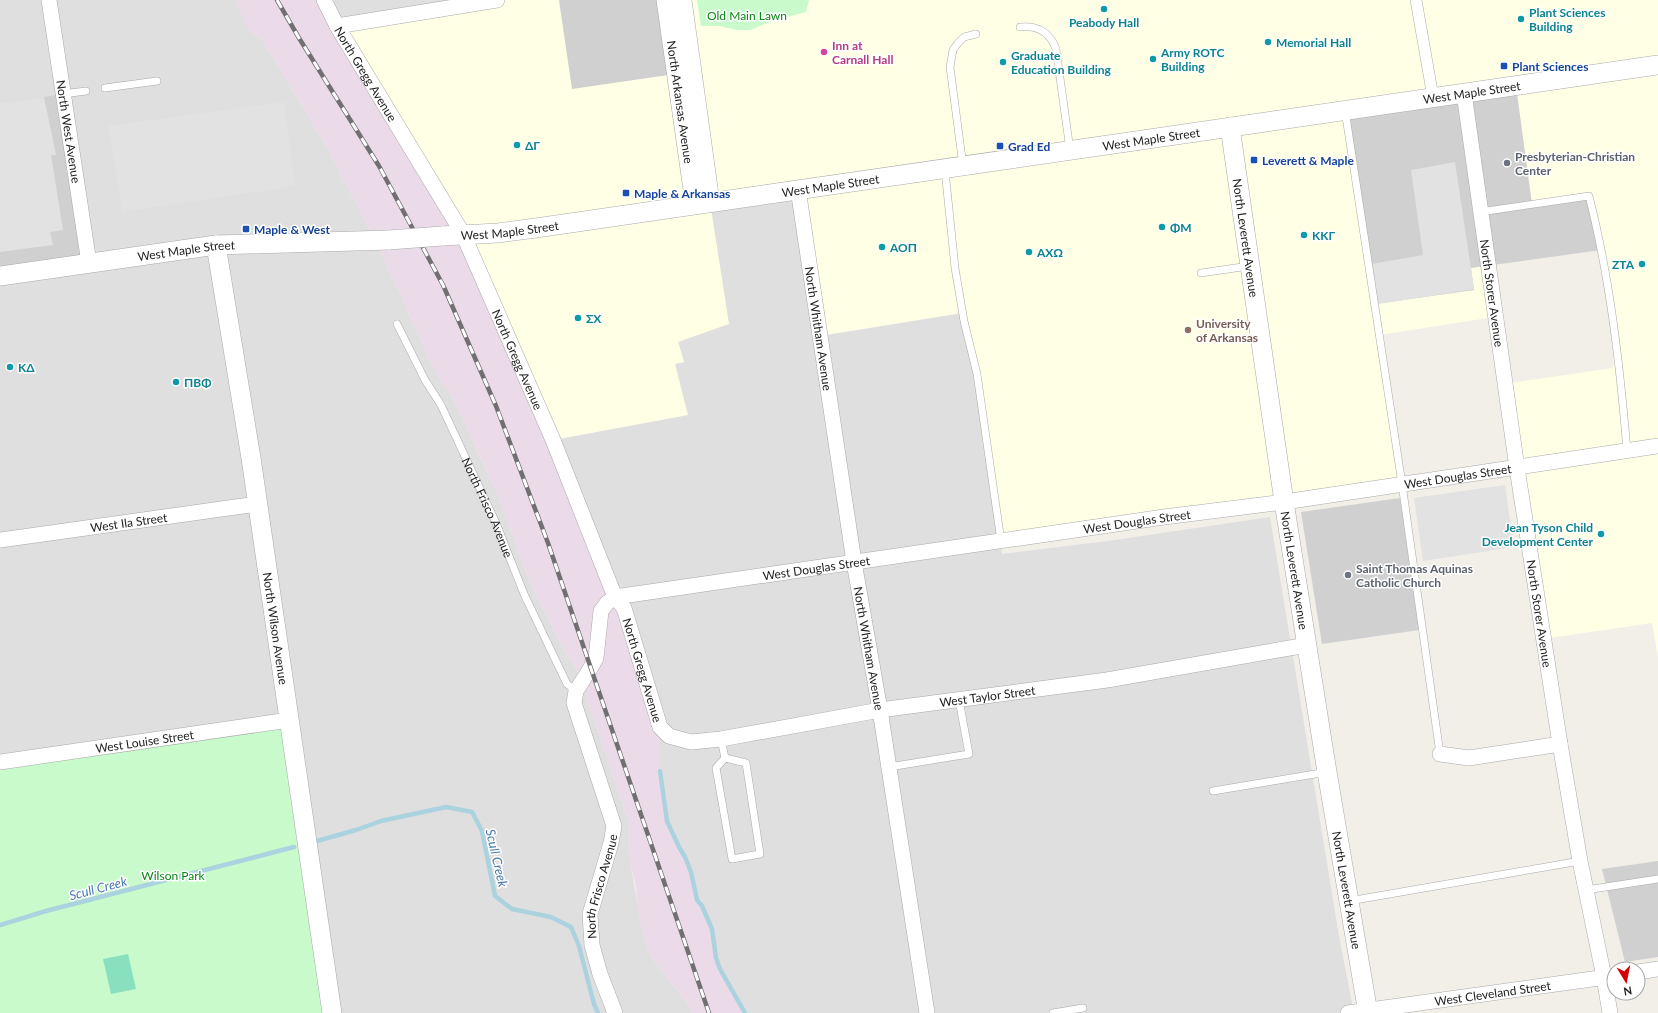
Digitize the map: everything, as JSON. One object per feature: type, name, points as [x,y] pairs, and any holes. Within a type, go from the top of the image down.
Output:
[{"type":"street","name":"North West Avenue","points":[[49,0],[89,262]]},
{"type":"street","name":"North Gregg Avenue","points":[[324,0],[337,26],[463,234],[553,440],[615,597],[624,608],[660,727],[669,736]]},
{"type":"street","points":[[337,26],[497,0]]},
{"type":"street","name":"North Arkansas Avenue","points":[[666,0],[702,203]]},
{"type":"street","name":"North Arkansas Avenue","points":[[682,0],[702,203]]},
{"type":"street","points":[[1416,0],[1433,97]]},
{"type":"street","name":"West Maple Street","points":[[0,276],[89,262],[216,245],[389,240],[463,234],[498,233],[1658,65]]},
{"type":"street","name":"North Storer Avenue","points":[[1464,93],[1517,468],[1560,744],[1586,890],[1606,965]]},
{"type":"street","name":"North Leverett Avenue","points":[[1230,127],[1284,502],[1327,772],[1368,1012]]},
{"type":"street","name":"North Whitham Avenue","points":[[798,189],[854,562],[880,710],[927,1013]]},
{"type":"street","name":"North Wilson Avenue","points":[[216,245],[257,504],[332,1013]]},
{"type":"street","name":"West Douglas Street","points":[[615,597],[1000,540],[1284,502],[1658,446]]},
{"type":"street","name":"West Ila Street","points":[[0,540],[257,504]]},
{"type":"street","points":[[576,691],[596,658],[601,611],[606,604],[615,597]]},
{"type":"street","name":"West Taylor Street","points":[[669,736],[691,742],[721,738],[880,710],[1107,680],[1307,646]]},
{"type":"street","name":"North Frisco Avenue","points":[[576,691],[574,703],[614,826],[611,843],[590,914],[592,945],[600,974],[615,1013]]},
{"type":"street","name":"West Louise Street","points":[[0,762],[289,720]]},
{"type":"street","points":[[1440,754],[1469,758],[1560,744]]},
{"type":"street","points":[[1646,971],[1658,969]]},
{"type":"street","name":"West Cleveland Street","points":[[1348,1013],[1368,1012],[1606,976]]},
{"type":"street","name":"North Storer Avenue","points":[[1610,1001],[1610,1013]]},
{"type":"lane","points":[[1020,27],[1027,26],[1042,30],[1054,42],[1070,150]]},
{"type":"lane","points":[[976,34],[964,37],[958,43],[953,50],[950,67],[954,167],[954,268],[964,322],[977,374],[1000,540]]},
{"type":"lane","points":[[105,88],[157,81]]},
{"type":"lane","points":[[63,94],[86,91]]},
{"type":"lane","points":[[1345,110],[1402,484],[1440,754]]},
{"type":"lane","points":[[1480,212],[1589,196],[1595,219],[1617,351],[1627,451]]},
{"type":"lane","points":[[1201,273],[1250,266]]},
{"type":"lane","name":"North Frisco Avenue","points":[[397,324],[425,380],[441,405],[496,523],[524,594],[567,684],[576,691]]},
{"type":"lane","points":[[889,766],[969,754],[960,700]]},
{"type":"lane","points":[[721,738],[725,758]]},
{"type":"lane","points":[[725,758],[746,763],[760,854],[732,859],[716,768],[725,758]]},
{"type":"lane","points":[[1213,791],[1327,772]]},
{"type":"lane","points":[[1349,901],[1580,861]]},
{"type":"lane","points":[[1586,890],[1658,879]]},
{"type":"lane","points":[[1053,1013],[1083,1008]]},
{"type":"shaded area","points":[[0,0],[236,0],[252,33],[262,39],[331,154],[379,248],[434,369],[455,402],[501,502],[520,557],[532,586],[562,646],[578,672],[629,822],[630,861],[643,934],[650,954],[662,972],[685,1000],[692,1013],[332,1013],[0,762],[0,276],[49,96],[0,103]]},
{"type":"shaded area","points":[[236,0],[324,0],[463,234],[615,597],[660,727],[660,771],[667,821],[685,857],[691,872],[697,900],[702,906],[712,929],[716,958],[720,969],[745,1013],[692,1013],[685,1000],[662,972],[650,954],[639,917],[636,887],[630,861],[629,822],[578,672],[562,646],[532,586],[520,557],[501,502],[455,402],[434,369],[379,248],[331,154],[262,39],[252,33],[245,24]]},
{"type":"shaded area","points":[[324,0],[497,0],[337,26]]},
{"type":"shaded area","name":"University of Arkansas","points":[[497,0],[559,0],[572,88],[666,0],[1658,0],[1658,657],[1652,623],[1543,639],[1504,384],[1613,368],[1616,314],[1601,250],[1533,204],[1433,97],[1474,290],[1471,268],[1488,265],[1495,317],[1379,335],[1402,484],[1001,541],[977,374],[962,313],[820,336],[798,189],[710,202],[729,324],[678,342],[684,362],[675,364],[688,415],[553,440],[463,234],[337,26]]},
{"type":"shaded area","points":[[559,0],[666,0],[675,74],[572,89]]},
{"type":"shaded area","points":[[1516,86],[1532,204],[1589,196],[1601,250],[1471,268],[1474,290],[1375,304],[1345,110]]},
{"type":"shaded area","points":[[63,94],[89,263],[0,276],[0,103]]},
{"type":"shaded area","points":[[44,97],[56,155],[51,155],[63,230],[50,232],[53,245],[0,252],[0,103]]},
{"type":"shaded area","points":[[284,102],[295,186],[122,212],[108,126]]},
{"type":"shaded area","points":[[1455,162],[1474,289],[1378,304],[1372,264],[1423,255],[1411,170]]},
{"type":"shaded area","points":[[798,189],[962,313],[977,374],[1002,554],[1115,540],[1270,517],[1339,936],[1354,1013],[745,1013],[720,969],[716,958],[712,929],[702,906],[697,900],[691,872],[685,857],[667,821],[660,771],[660,727],[553,440],[687,415],[675,363],[684,362],[678,341],[710,202]]},
{"type":"shaded area","points":[[1505,485],[1514,547],[1423,561],[1414,498]]},
{"type":"shaded area","points":[[1400,498],[1419,630],[1322,644],[1301,512]]},
{"type":"shaded area","points":[[1658,861],[1658,957],[1625,961],[1602,869]]},
{"type":"green space","name":"Old Main Lawn","points":[[697,0],[809,0],[806,12],[772,21],[750,30],[737,30],[720,26],[701,26]]},
{"type":"green space","name":"Wilson Park","points":[[289,720],[332,1013],[0,1013],[0,762]]},
{"type":"green space","points":[[128,954],[136,989],[111,994],[103,959]]},
{"type":"waterway","points":[[660,771],[667,821],[685,857],[691,872],[697,900],[702,906],[712,929],[716,958],[720,969],[745,1013]]},
{"type":"waterway","name":"Scull Creek","points":[[317,841],[381,821],[446,807],[472,812],[482,831],[495,896],[512,909],[551,917],[571,927],[579,946],[594,1004],[598,1013]]},
{"type":"waterway","name":"Scull Creek","points":[[0,925],[46,911],[294,847]]},
{"type":"railway","points":[[277,0],[379,166],[443,285],[496,406],[548,543],[709,1013]]},
{"type":"place","name":"Peabody Hall","points":[[1104,9]]},
{"type":"place","name":"Plant Sciences Building","points":[[1521,19]]},
{"type":"place","name":"Memorial Hall","points":[[1268,42]]},
{"type":"place","name":"Inn at Carnall Hall","points":[[824,52]]},
{"type":"place","name":"Army ROTC Building","points":[[1153,59]]},
{"type":"place","name":"Graduate Education Building","points":[[1003,62]]},
{"type":"place","name":"Plant Sciences","points":[[1504,66]]},
{"type":"place","name":"ΔΓ","points":[[517,145]]},
{"type":"place","name":"Grad Ed","points":[[1000,146]]},
{"type":"place","name":"Leverett & Maple","points":[[1254,160]]},
{"type":"place","name":"Presbyterian-Christian Center","points":[[1507,163]]},
{"type":"place","name":"Maple & Arkansas","points":[[626,193]]},
{"type":"place","name":"ΦΜ","points":[[1162,227]]},
{"type":"place","name":"Maple & West","points":[[246,229]]},
{"type":"place","name":"ΚΚΓ","points":[[1304,235]]},
{"type":"place","name":"ΑΟΠ","points":[[882,247]]},
{"type":"place","name":"ΑΧΩ","points":[[1029,252]]},
{"type":"place","name":"ΖΤΑ","points":[[1642,264]]},
{"type":"place","name":"ΣΧ","points":[[578,318]]},
{"type":"place","name":"University of Arkansas","points":[[1188,330]]},
{"type":"place","name":"ΚΔ","points":[[10,367]]},
{"type":"place","name":"ΠΒΦ","points":[[176,382]]},
{"type":"place","name":"Jean Tyson Child Development Center","points":[[1601,534]]},
{"type":"place","name":"Saint Thomas Aquinas Catholic Church","points":[[1348,575]]}]
